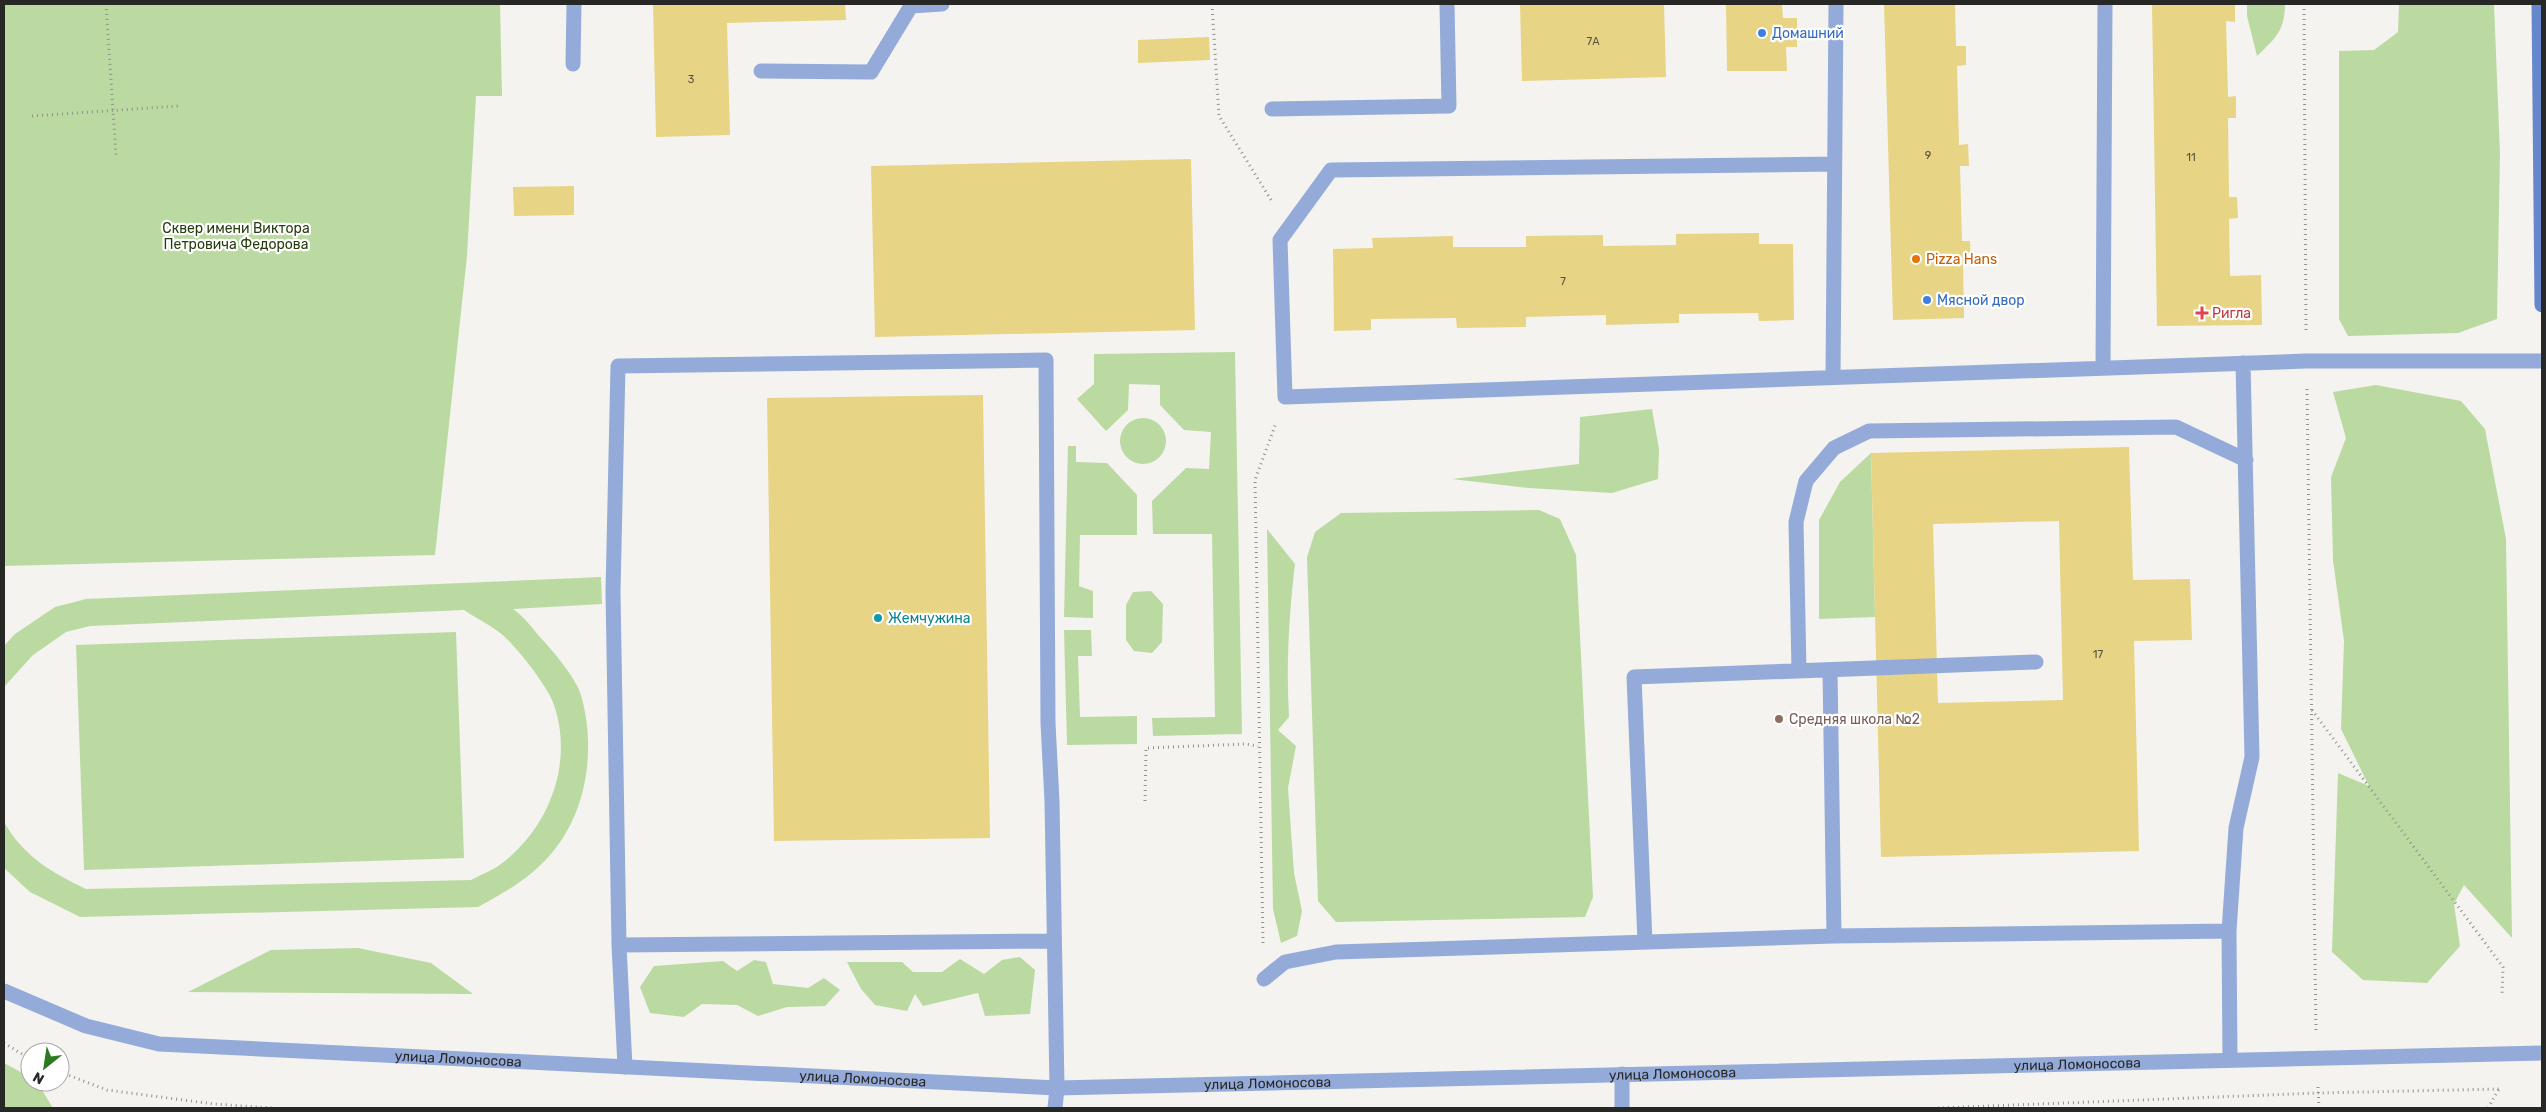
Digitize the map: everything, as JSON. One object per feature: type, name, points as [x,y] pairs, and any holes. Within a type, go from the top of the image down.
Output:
[{"type":"street","points":[[573,64],[574,4]]},
{"type":"street","points":[[761,70],[871,72],[911,5],[942,4]]},
{"type":"street","points":[[1272,109],[1449,106],[1447,4]]},
{"type":"street","points":[[1833,377],[1836,4]]},
{"type":"street","points":[[2103,368],[2105,4]]},
{"type":"street","points":[[2539,4],[2542,305]]},
{"type":"street","points":[[1834,164],[1331,170],[1280,240],[1285,397],[2306,361],[2542,361]]},
{"type":"street","points":[[625,1067],[619,945],[613,592],[618,366],[1046,360],[1048,723],[1052,801],[1057,1088],[1055,1108]]},
{"type":"street","points":[[2230,1059],[2229,931],[2236,828],[2252,757],[2246,460],[2242,363]]},
{"type":"street","points":[[1799,671],[1796,522],[1806,480],[1834,448],[1869,431],[2176,427],[2246,460]]},
{"type":"street","points":[[1645,942],[1634,678],[2036,662]]},
{"type":"street","points":[[1830,670],[1834,936]]},
{"type":"street","points":[[1264,979],[1285,962],[1336,952],[1834,936],[2229,931]]},
{"type":"street","points":[[619,945],[1054,941]]},
{"type":"street","name":"улица Ломоносова","points":[[4,990],[86,1026],[159,1044],[1057,1088],[2542,1053]]},
{"type":"street","points":[[1622,1074],[1622,1108]]},
{"type":"path","points":[[106,4],[116,155]]},
{"type":"path","points":[[1212,4],[1219,116],[1289,229]]},
{"type":"path","points":[[2304,4],[2306,361],[2316,1057],[2319,1108]]},
{"type":"path","points":[[32,116],[179,106]]},
{"type":"path","points":[[1264,979],[1258,746],[1255,480],[1285,397]]},
{"type":"path","points":[[2312,710],[2503,967],[2502,996]]},
{"type":"path","points":[[1146,801],[1146,748],[1245,744],[1258,746]]},
{"type":"path","points":[[4,1043],[20,1052]]},
{"type":"path","points":[[70,1076],[107,1090],[214,1104],[273,1108]]},
{"type":"path","points":[[1938,1108],[2318,1093],[2500,1089],[2488,1108]]},
{"type":"green space","name":"Сквер имени Виктора Петровича Федорова","points":[[4,4],[500,4],[502,96],[476,96],[467,256],[435,555],[4,566]]},
{"type":"green space","points":[[2247,4],[2285,4],[2285,13],[2278,33],[2257,56],[2247,16]]},
{"type":"green space","points":[[2399,4],[2494,4],[2500,153],[2497,319],[2458,333],[2348,336],[2339,319],[2339,51],[2374,50],[2398,32]]},
{"type":"green space","points":[[1235,352],[1242,734],[1153,736],[1152,718],[1215,717],[1212,534],[1153,534],[1152,501],[1186,468],[1209,469],[1211,432],[1184,430],[1160,405],[1160,385],[1129,384],[1128,410],[1106,431],[1077,399],[1094,384],[1094,354]]},
{"type":"green space","points":[[2376,385],[2461,401],[2485,429],[2506,539],[2512,938],[2464,885],[2454,904],[2460,946],[2427,983],[2363,980],[2332,952],[2338,773],[2369,786],[2341,729],[2344,641],[2333,560],[2331,477],[2346,438],[2333,392]]},
{"type":"green space","points":[[1652,409],[1659,449],[1658,479],[1612,493],[1529,488],[1452,479],[1579,464],[1580,417]]},
{"type":"green space","points":[[1138,418],[1148,418],[1162,428],[1166,441],[1162,454],[1156,460],[1148,464],[1138,464],[1124,454],[1120,446],[1120,436],[1130,422]]},
{"type":"green space","points":[[1068,446],[1076,446],[1076,462],[1107,463],[1137,495],[1137,535],[1080,535],[1079,586],[1093,591],[1093,618],[1064,617]]},
{"type":"green space","points":[[1871,453],[1875,617],[1819,619],[1819,520],[1840,482]]},
{"type":"green space","points":[[1539,510],[1560,519],[1576,555],[1593,897],[1585,917],[1336,922],[1318,901],[1307,557],[1315,532],[1341,513]]},
{"type":"green space","points":[[1267,529],[1295,564],[1289,640],[1289,717],[1278,730],[1296,746],[1288,788],[1294,873],[1302,911],[1297,936],[1281,943],[1273,909]]},
{"type":"green space","points":[[601,577],[602,604],[513,609],[527,621],[556,656],[569,672],[578,688],[586,715],[588,736],[586,778],[581,799],[573,818],[564,837],[551,854],[526,878],[478,907],[80,917],[30,892],[4,868],[4,822],[20,845],[39,862],[86,889],[471,880],[486,873],[501,864],[518,849],[544,813],[553,793],[559,771],[561,749],[554,705],[538,677],[522,655],[499,632],[464,610],[90,626],[66,632],[33,655],[4,687],[4,646],[15,634],[55,607],[86,599]]},
{"type":"green space","points":[[1151,591],[1163,604],[1162,642],[1152,653],[1134,651],[1126,640],[1126,605],[1133,592]]},
{"type":"green space","points":[[1064,630],[1091,630],[1092,656],[1078,656],[1080,717],[1137,716],[1137,744],[1067,745]]},
{"type":"green space","points":[[456,632],[464,858],[84,870],[76,645]]},
{"type":"green space","points":[[358,948],[431,963],[473,994],[188,992],[271,950]]},
{"type":"green space","points":[[1020,957],[1035,970],[1030,1014],[985,1016],[978,993],[923,1006],[915,994],[907,1011],[875,1005],[861,989],[847,962],[902,962],[913,972],[942,972],[960,959],[984,974],[1002,960]]},
{"type":"green space","points":[[754,960],[766,962],[773,984],[808,988],[824,978],[840,990],[825,1006],[787,1007],[758,1016],[737,1005],[702,1004],[684,1017],[650,1013],[640,987],[654,966],[723,961],[737,971]]},
{"type":"green space","points":[[4,1063],[20,1072],[20,1092],[43,1092],[53,1108],[4,1108]]},
{"type":"building","points":[[653,4],[845,4],[846,20],[727,23],[730,135],[656,137]]},
{"type":"building","points":[[1520,4],[1664,4],[1666,77],[1522,81]]},
{"type":"building","name":"Домашний","points":[[1726,4],[1782,4],[1783,18],[1797,18],[1797,47],[1786,47],[1787,71],[1727,71]]},
{"type":"building","points":[[1884,4],[1955,4],[1956,46],[1966,46],[1966,65],[1957,66],[1959,145],[1968,144],[1969,166],[1960,166],[1962,241],[1970,241],[1971,262],[1963,262],[1964,318],[1893,320]]},
{"type":"building","points":[[2152,4],[2235,4],[2235,22],[2226,21],[2228,97],[2236,96],[2236,118],[2228,118],[2229,197],[2237,197],[2238,218],[2229,219],[2230,276],[2261,275],[2262,325],[2157,326]]},
{"type":"building","points":[[1209,37],[1210,60],[1138,63],[1138,40]]},
{"type":"building","points":[[1191,159],[1195,330],[875,337],[871,166]]},
{"type":"building","points":[[574,186],[574,215],[514,216],[513,187]]},
{"type":"building","points":[[1759,233],[1759,244],[1793,244],[1794,320],[1759,321],[1758,313],[1679,314],[1679,323],[1606,325],[1606,315],[1526,317],[1526,327],[1457,328],[1456,318],[1371,319],[1371,330],[1334,331],[1333,249],[1373,248],[1372,238],[1453,236],[1453,247],[1526,247],[1526,236],[1603,235],[1603,246],[1676,245],[1676,234]]},
{"type":"building","name":"Жемчужина","points":[[983,395],[990,838],[774,841],[767,398]]},
{"type":"building","points":[[2129,447],[2133,580],[2190,579],[2192,640],[2134,641],[2139,851],[1881,857],[1871,453]],"holes":[[[2059,521],[2063,700],[1938,703],[1933,524]]]},
{"type":"place","name":"Домашний","points":[[1762,33]]},
{"type":"place","name":"Pizza Hans","points":[[1916,259]]},
{"type":"place","name":"Мясной двор","points":[[1927,300]]},
{"type":"place","name":"Ригла","points":[[2202,313]]},
{"type":"place","name":"Жемчужина","points":[[878,618]]},
{"type":"place","name":"Средняя школа №2","points":[[1779,719]]}]
